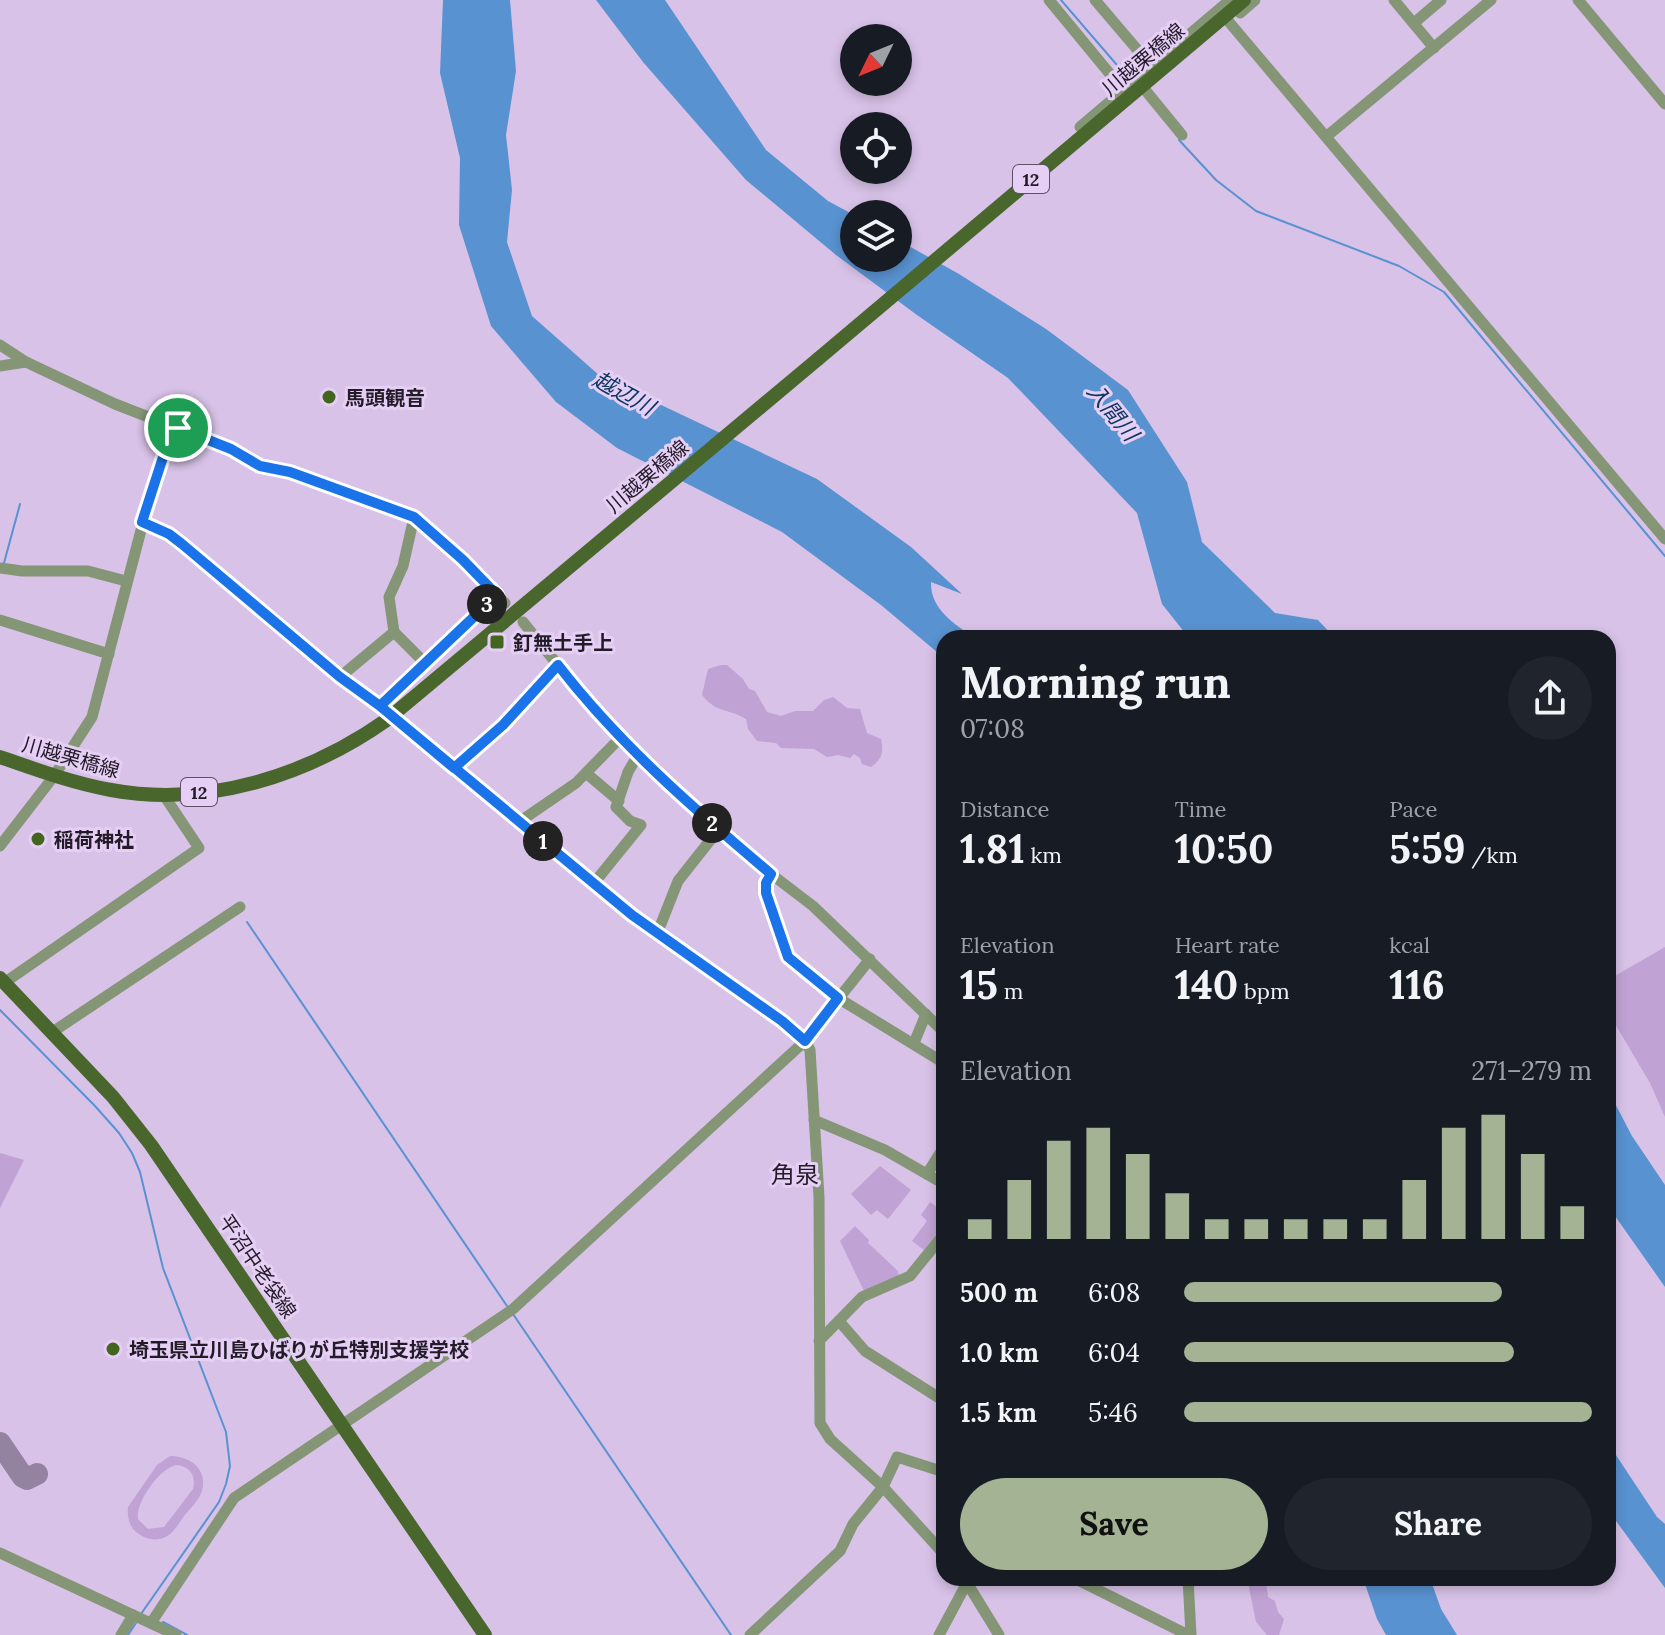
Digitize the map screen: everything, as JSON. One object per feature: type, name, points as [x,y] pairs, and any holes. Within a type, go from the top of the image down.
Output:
[{"type":"main road","name":"川越栗橋線","points":[[0,757],[54,776],[113,791],[163,794],[213,791],[268,780],[340,749],[536,596],[1244,0]]},
{"type":"main road","name":"平沼中老袋線","points":[[2,980],[113,1097],[151,1145],[485,1635]]},
{"type":"street","points":[[1049,0],[1124,91]]},
{"type":"street","points":[[1095,0],[1152,67]]},
{"type":"street","points":[[1080,127],[1230,0]]},
{"type":"street","points":[[1166,54],[1183,56],[1190,53],[1255,0]]},
{"type":"street","points":[[1394,0],[1434,48]]},
{"type":"street","points":[[1414,23],[1441,0]]},
{"type":"street","points":[[1327,136],[1491,0]]},
{"type":"street","points":[[1578,0],[1665,104]]},
{"type":"street","points":[[1229,22],[1665,539]]},
{"type":"street","points":[[1137,80],[1182,135]]},
{"type":"street","points":[[0,345],[26,362],[115,404],[231,449],[260,466],[290,472],[414,517],[463,560],[501,599],[425,663],[387,713]]},
{"type":"street","points":[[0,366],[26,362]]},
{"type":"street","points":[[0,846],[54,776],[92,717],[142,522],[165,451],[178,428]]},
{"type":"street","points":[[414,517],[403,566],[389,597],[394,632],[425,663]]},
{"type":"street","points":[[142,522],[169,534],[182,544],[340,677],[657,934],[782,1021],[805,1041],[810,1050],[819,1197],[820,1423],[823,1431],[883,1487],[936,1545]]},
{"type":"street","points":[[0,568],[88,571],[126,581]]},
{"type":"street","points":[[0,620],[109,654]]},
{"type":"street","points":[[523,622],[621,737],[679,795],[813,906],[936,1024]]},
{"type":"street","points":[[340,677],[394,632]]},
{"type":"street","points":[[454,768],[503,725],[558,665]]},
{"type":"street","points":[[519,822],[576,783],[621,737]]},
{"type":"street","points":[[594,883],[641,825],[630,821],[616,807],[628,772],[638,755]]},
{"type":"street","points":[[586,773],[619,801]]},
{"type":"street","points":[[2,980],[199,848],[163,794]]},
{"type":"street","points":[[657,934],[678,881],[719,829]]},
{"type":"street","points":[[771,874],[766,883],[766,893],[788,957],[838,998],[936,1058]]},
{"type":"street","points":[[51,1033],[240,907]]},
{"type":"street","points":[[151,1623],[234,1498],[513,1309],[805,1041],[870,959]]},
{"type":"street","points":[[914,1043],[926,1014]]},
{"type":"street","points":[[814,1120],[885,1150],[936,1179]]},
{"type":"street","points":[[927,1174],[936,1160]]},
{"type":"street","points":[[819,1341],[862,1297],[910,1276],[936,1244]]},
{"type":"street","points":[[839,1321],[865,1351],[936,1396]]},
{"type":"street","points":[[750,1635],[840,1551],[853,1524],[883,1487],[897,1457],[936,1469]]},
{"type":"street","points":[[0,1553],[176,1635]]},
{"type":"street","points":[[939,1635],[964,1586]]},
{"type":"street","points":[[971,1586],[999,1635]]},
{"type":"street","points":[[1102,1586],[1189,1635]]},
{"type":"street","points":[[1188,1586],[1189,1635]]},
{"type":"street","points":[[121,1635],[133,1615]]},
{"type":"shaded area","points":[[727,665],[749,689],[755,691],[767,712],[781,716],[795,711],[813,711],[824,700],[833,697],[847,708],[860,709],[867,733],[881,739],[880,758],[871,767],[862,764],[854,754],[850,758],[838,755],[827,757],[814,749],[781,748],[776,743],[757,741],[748,729],[746,719],[718,708],[702,695],[708,669]]},
{"type":"shaded area","points":[[1665,947],[1665,1117],[1650,1083],[1616,1026],[1616,975]]},
{"type":"shaded area","points":[[0,1153],[24,1160],[0,1208]]},
{"type":"shaded area","points":[[880,1166],[911,1190],[888,1219],[877,1210],[871,1215],[851,1194]]},
{"type":"shaded area","points":[[930,1202],[936,1206],[936,1234],[924,1250],[912,1241],[927,1221],[921,1215]]},
{"type":"shaded area","points":[[855,1226],[898,1271],[899,1276],[864,1291],[840,1241]]},
{"type":"shaded area","points":[[170,1456],[184,1458],[200,1470],[203,1483],[199,1498],[172,1532],[167,1537],[153,1539],[133,1529],[128,1507],[157,1465]],"holes":[[[177,1465],[191,1473],[193,1489],[164,1527],[148,1529],[138,1519],[140,1504],[156,1479]]]},
{"type":"shaded area","points":[[1249,1586],[1267,1586],[1268,1597],[1275,1601],[1284,1619],[1279,1635],[1267,1635],[1256,1622]]},
{"type":"water","name":"越辺川","points":[[443,0],[510,0],[516,71],[506,135],[512,190],[507,242],[532,316],[600,376],[817,479],[911,547],[962,594],[931,582],[934,600],[939,608],[964,630],[936,630],[936,651],[881,605],[782,532],[617,448],[556,402],[491,326],[459,225],[460,158],[440,73]]},
{"type":"water","points":[[596,0],[665,0],[766,150],[840,207],[840,258],[746,180],[643,62]]},
{"type":"water","name":"入間川","points":[[912,248],[1046,329],[1128,390],[1187,482],[1202,542],[1275,613],[1318,620],[1327,630],[1183,630],[1162,604],[1137,513],[1008,378],[859,272],[912,272]]},
{"type":"water","points":[[1616,1105],[1632,1136],[1665,1185],[1665,1287],[1616,1217]]},
{"type":"water","points":[[1616,1455],[1657,1517],[1665,1524],[1665,1588],[1616,1521]]},
{"type":"water","points":[[1366,1586],[1433,1586],[1441,1609],[1457,1635],[1386,1635]]},
{"type":"waterway","points":[[1061,0],[1129,79]]},
{"type":"waterway","points":[[1179,140],[1216,180],[1256,211],[1399,266],[1444,292],[1665,556]]},
{"type":"waterway","points":[[4,563],[20,504]]},
{"type":"waterway","points":[[247,922],[507,1306]]},
{"type":"waterway","points":[[0,1010],[95,1106],[132,1153],[140,1172],[163,1268],[226,1432],[230,1466],[219,1502],[141,1614]]},
{"type":"waterway","points":[[513,1314],[731,1635]]},
{"type":"waterway","points":[[163,1622],[187,1635]]},
{"type":"waterway","points":[[128,1635],[136,1623]]},
{"type":"taxiway","points":[[0,1443],[23,1477],[27,1479],[37,1474]]},
{"type":"place","name":"馬頭観音","points":[[329,397]]},
{"type":"place","name":"釘無土手上","points":[[497,642]]},
{"type":"place","name":"稲荷神社","points":[[38,839]]},
{"type":"place","name":"埼玉県立川島ひばりが丘特別支援学校","points":[[113,1349]]},
{"type":"district","name":"角泉","points":[[795,1174]]},
{"type":"route","points":[[178,428],[231,449],[260,466],[290,472],[414,517],[463,560],[497,595],[380,706],[454,768],[503,725],[558,665],[638,755],[679,795],[771,874],[766,883],[766,893],[788,957],[838,998],[805,1041],[782,1021],[632,915],[182,544],[169,534],[142,522],[156,473],[178,428]]}]
